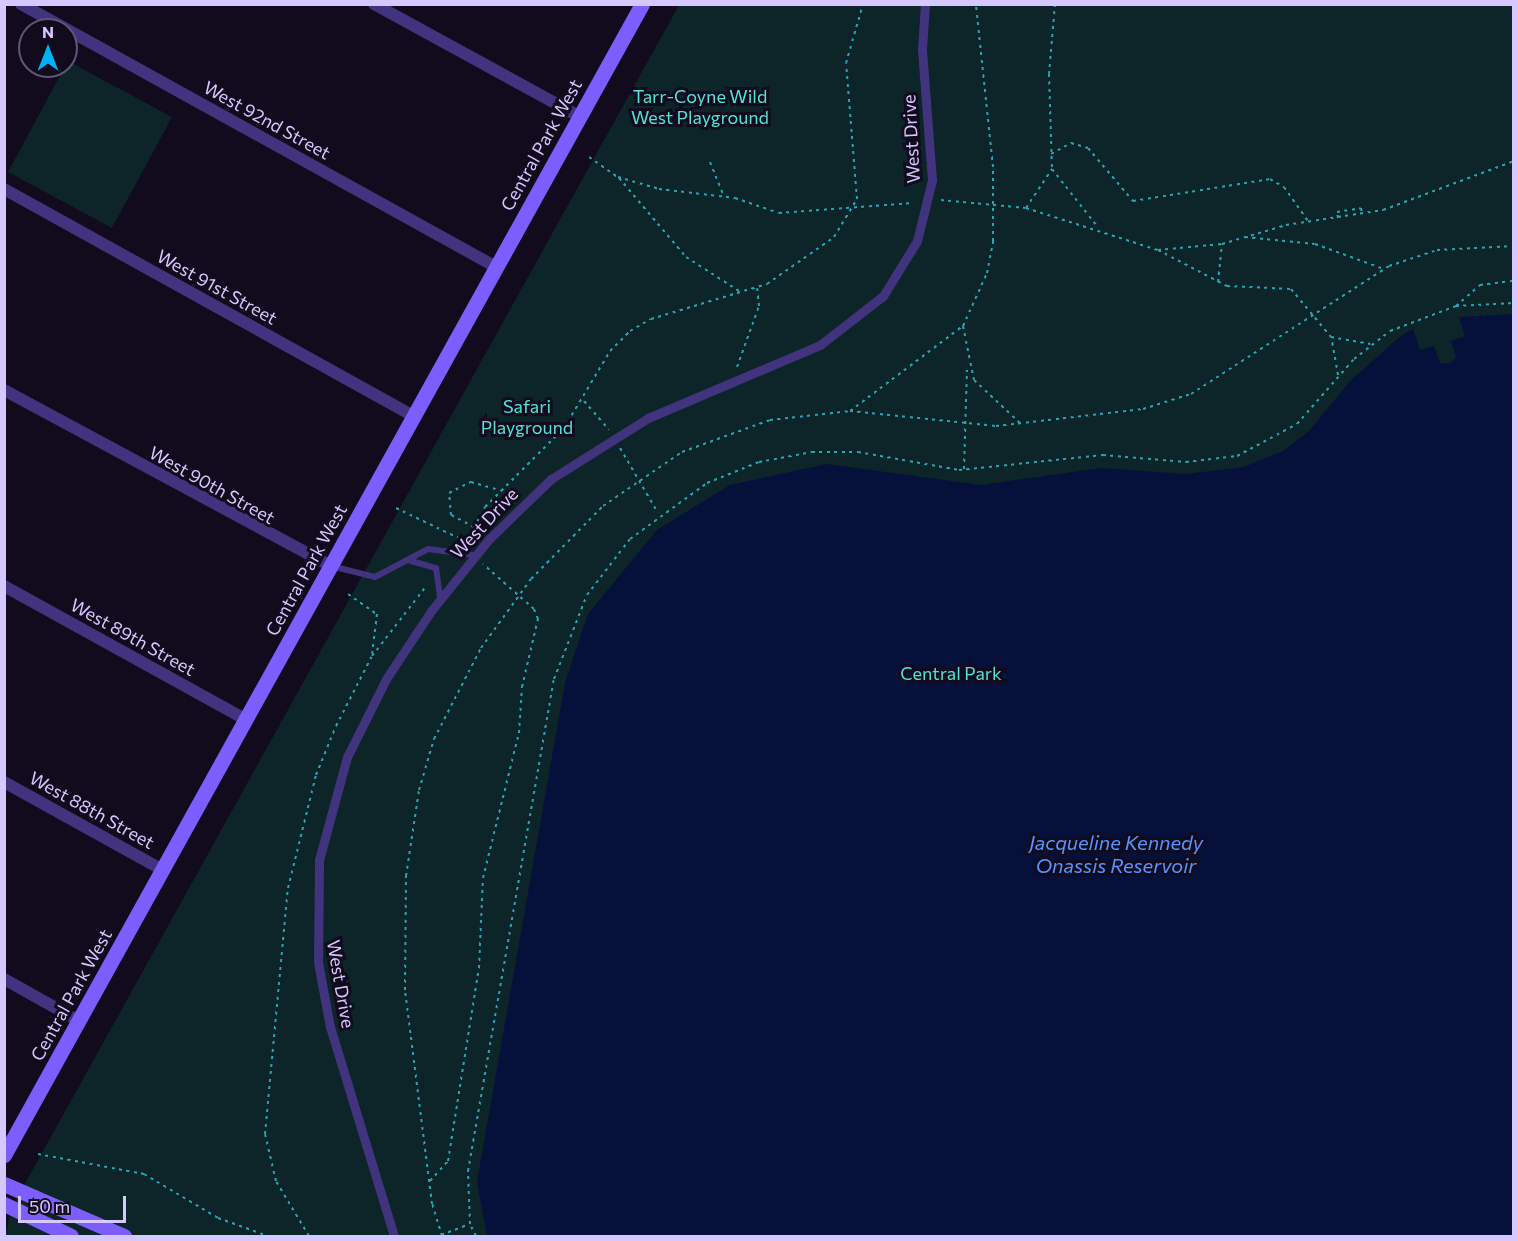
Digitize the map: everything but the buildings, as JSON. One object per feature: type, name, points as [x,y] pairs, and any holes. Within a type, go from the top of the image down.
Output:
[{"type":"main road","name":"Central Park West","points":[[4,1155],[642,4]]},
{"type":"main road","points":[[4,1184],[124,1236]]},
{"type":"main road","points":[[4,1204],[71,1236]]},
{"type":"street","name":"West 92nd Street","points":[[21,4],[496,267]]},
{"type":"street","points":[[374,4],[579,117]]},
{"type":"street","name":"West Drive","points":[[394,1236],[326,1008],[316,899],[327,819],[347,757],[386,679],[440,598],[474,555],[545,485],[591,451],[648,417],[739,379],[846,329],[883,296],[911,254],[932,180],[922,49],[925,4]]},
{"type":"street","name":"West 91st Street","points":[[4,189],[412,416]]},
{"type":"street","name":"West 90th Street","points":[[4,390],[331,566]]},
{"type":"street","name":"West 89th Street","points":[[4,586],[245,719]]},
{"type":"street","name":"West 88th Street","points":[[4,782],[163,870]]},
{"type":"street","points":[[4,979],[79,1021]]},
{"type":"lane","name":"West 90th Street","points":[[331,566],[375,577],[434,549],[474,555]]},
{"type":"lane","points":[[411,561],[436,568],[440,598]]},
{"type":"path","points":[[396,508],[467,542],[474,527],[499,490],[557,436],[584,401],[610,351],[636,326],[757,288],[818,253],[856,206],[846,63],[862,4]]},
{"type":"path","points":[[849,411],[963,326],[987,273],[993,203],[976,4]]},
{"type":"path","points":[[1055,4],[1052,169],[1099,228]]},
{"type":"path","points":[[1051,154],[1071,144],[1088,148],[1133,201],[1270,179],[1284,187],[1308,222]]},
{"type":"path","points":[[589,157],[618,177],[686,257],[742,293]]},
{"type":"path","points":[[1158,250],[1222,244],[1242,237],[1419,199],[1474,172],[1514,161]]},
{"type":"path","points":[[710,162],[724,197]]},
{"type":"path","points":[[1026,208],[1052,169]]},
{"type":"path","points":[[618,177],[686,195],[724,197],[779,213],[919,202]]},
{"type":"path","points":[[941,201],[993,203],[1026,208],[1099,228],[1158,250],[1218,282],[1245,289],[1291,289],[1331,337],[1338,375]]},
{"type":"path","points":[[1242,237],[1315,244],[1384,269]]},
{"type":"path","points":[[1218,282],[1222,244]]},
{"type":"path","points":[[470,1224],[441,1235],[429,1182],[405,990],[413,818],[425,763],[446,711],[517,595],[603,506],[682,452],[742,426],[849,411],[966,424],[1020,424],[1143,409],[1191,394],[1302,327],[1322,306],[1384,269],[1437,250],[1514,246]]},
{"type":"path","points":[[1456,306],[1480,285],[1514,281]]},
{"type":"path","points":[[739,379],[739,352],[759,306],[757,288]]},
{"type":"path","points":[[476,1236],[470,1224],[468,1171],[554,679],[587,595],[630,539],[658,513],[726,474],[812,452],[858,452],[964,470],[1103,455],[1186,462],[1238,456],[1297,424],[1338,375],[1371,344],[1419,316],[1456,306],[1514,303]]},
{"type":"path","points":[[963,326],[967,370],[964,470]]},
{"type":"path","points":[[1331,337],[1371,344]]},
{"type":"path","points":[[967,370],[1020,424]]},
{"type":"path","points":[[584,401],[609,430]]},
{"type":"path","points":[[552,432],[557,436]]},
{"type":"path","points":[[619,446],[658,513]]},
{"type":"path","points":[[474,527],[449,512],[449,493],[471,482],[499,490]]},
{"type":"path","points":[[429,1182],[448,1161],[479,968],[483,878],[519,733],[522,687],[538,619],[517,595],[483,564]]},
{"type":"path","points":[[348,594],[376,614],[372,656]]},
{"type":"path","points":[[38,1154],[144,1174],[218,1218],[268,1236]]},
{"type":"green space","name":"Central Park","points":[[679,5],[1513,5],[1513,1236],[5,1236],[12,1207]]},
{"type":"green space","points":[[78,66],[172,117],[112,228],[8,172],[59,78],[78,78]]},
{"type":"water","name":"Jacqueline Kennedy Onassis Reservoir","points":[[1513,314],[1513,1236],[487,1236],[477,1182],[565,683],[588,614],[657,530],[730,485],[827,464],[981,485],[1102,468],[1186,474],[1244,467],[1283,451],[1309,431],[1350,381],[1402,335],[1413,329],[1420,350],[1434,346],[1440,363],[1450,364],[1456,357],[1451,341],[1465,336],[1459,317]]},
{"type":"park label","name":"Tarr-Coyne Wild West Playground","points":[[700,107]]},
{"type":"park label","name":"Safari Playground","points":[[527,417]]}]
